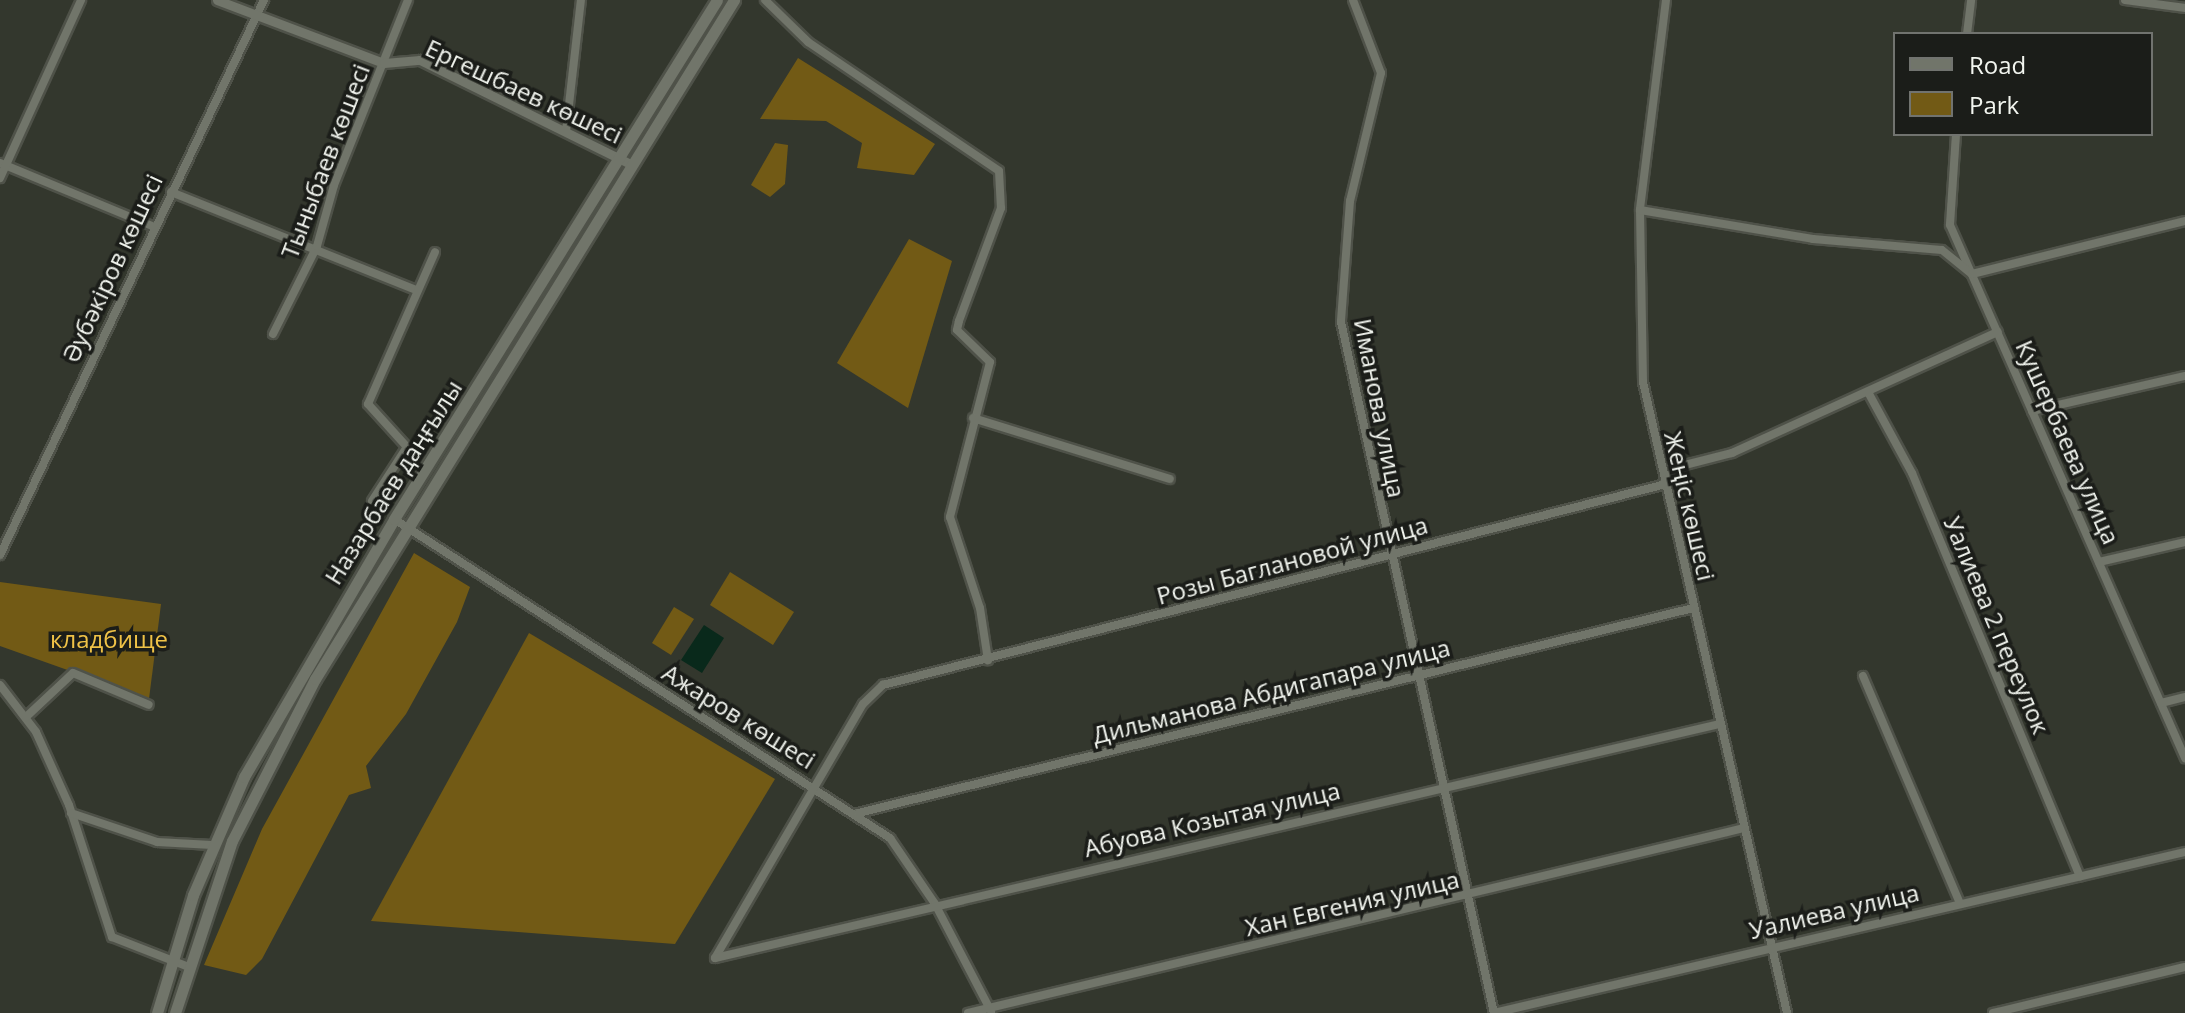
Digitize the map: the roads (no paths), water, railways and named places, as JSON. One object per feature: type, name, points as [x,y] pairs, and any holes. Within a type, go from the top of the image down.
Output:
[{"type":"main road","name":"Назарбаев даңғылы","points":[[175,1013],[186,966],[232,841],[278,748],[406,526],[627,161],[717,0]]},
{"type":"main road","name":"Назарбаев даңғылы","points":[[157,1013],[170,963],[212,845],[394,519],[734,0]]},
{"type":"street","points":[[0,178],[3,164],[81,0]]},
{"type":"street","name":"Ергешбаев көшесі","points":[[217,0],[384,63],[420,60],[627,161]]},
{"type":"street","name":"Әубәкіров көшесі","points":[[0,555],[152,226],[264,0]]},
{"type":"street","name":"Тыныбаев көшесі","points":[[273,334],[317,246],[334,185],[408,0]]},
{"type":"street","points":[[566,131],[581,0]]},
{"type":"street","points":[[765,0],[808,42],[999,171],[1001,208],[957,330],[989,353],[950,517],[980,608],[988,660]]},
{"type":"street","name":"Иманова улица","points":[[1353,0],[1381,73],[1350,201],[1338,297],[1389,555],[1423,674],[1441,788],[1494,1013]]},
{"type":"street","name":"Жеңіс көшесі","points":[[1666,0],[1640,210],[1643,382],[1662,485],[1787,1013]]},
{"type":"street","points":[[1967,32],[1971,0]]},
{"type":"street","points":[[2125,0],[2185,8]]},
{"type":"street","name":"Кушербаева улица","points":[[1956,136],[1950,225],[2185,758]]},
{"type":"street","points":[[3,164],[152,226]]},
{"type":"street","points":[[171,192],[317,246],[416,290]]},
{"type":"street","points":[[1640,210],[1813,239],[1942,250],[1972,274],[2185,221]]},
{"type":"street","points":[[372,501],[407,447],[368,404],[435,252]]},
{"type":"street","name":"Розы Баглановой улица","points":[[715,958],[817,789],[870,693],[1662,485],[1677,467],[1732,453],[1998,332]]},
{"type":"street","points":[[2032,411],[2185,376]]},
{"type":"street","name":"Уалиева 2 переулок","points":[[1868,392],[1912,473],[2080,876]]},
{"type":"street","points":[[973,418],[1170,479]]},
{"type":"street","name":"Ажаров көшесі","points":[[394,519],[858,813],[906,855],[991,1010]]},
{"type":"street","points":[[2099,562],[2185,542]]},
{"type":"street","name":"Дильманова Абдигапара улица","points":[[858,813],[1693,608]]},
{"type":"street","points":[[26,717],[73,673],[149,705]]},
{"type":"street","points":[[1863,676],[1960,903]]},
{"type":"street","points":[[0,685],[26,717],[71,813],[112,937],[170,963],[186,966]]},
{"type":"street","points":[[2161,703],[2185,697]]},
{"type":"street","name":"Абуова Козытая улица","points":[[715,958],[935,904],[1720,724]]},
{"type":"street","points":[[71,813],[157,842],[212,845]]},
{"type":"street","name":"Хан Евгения улица","points":[[968,1013],[1467,897],[1744,828]]},
{"type":"street","name":"Уалиева улица","points":[[1494,1013],[2185,852]]},
{"type":"street","points":[[1993,1013],[2185,967]]},
{"type":"park label","name":"кладбище","points":[[109,639]]}]
